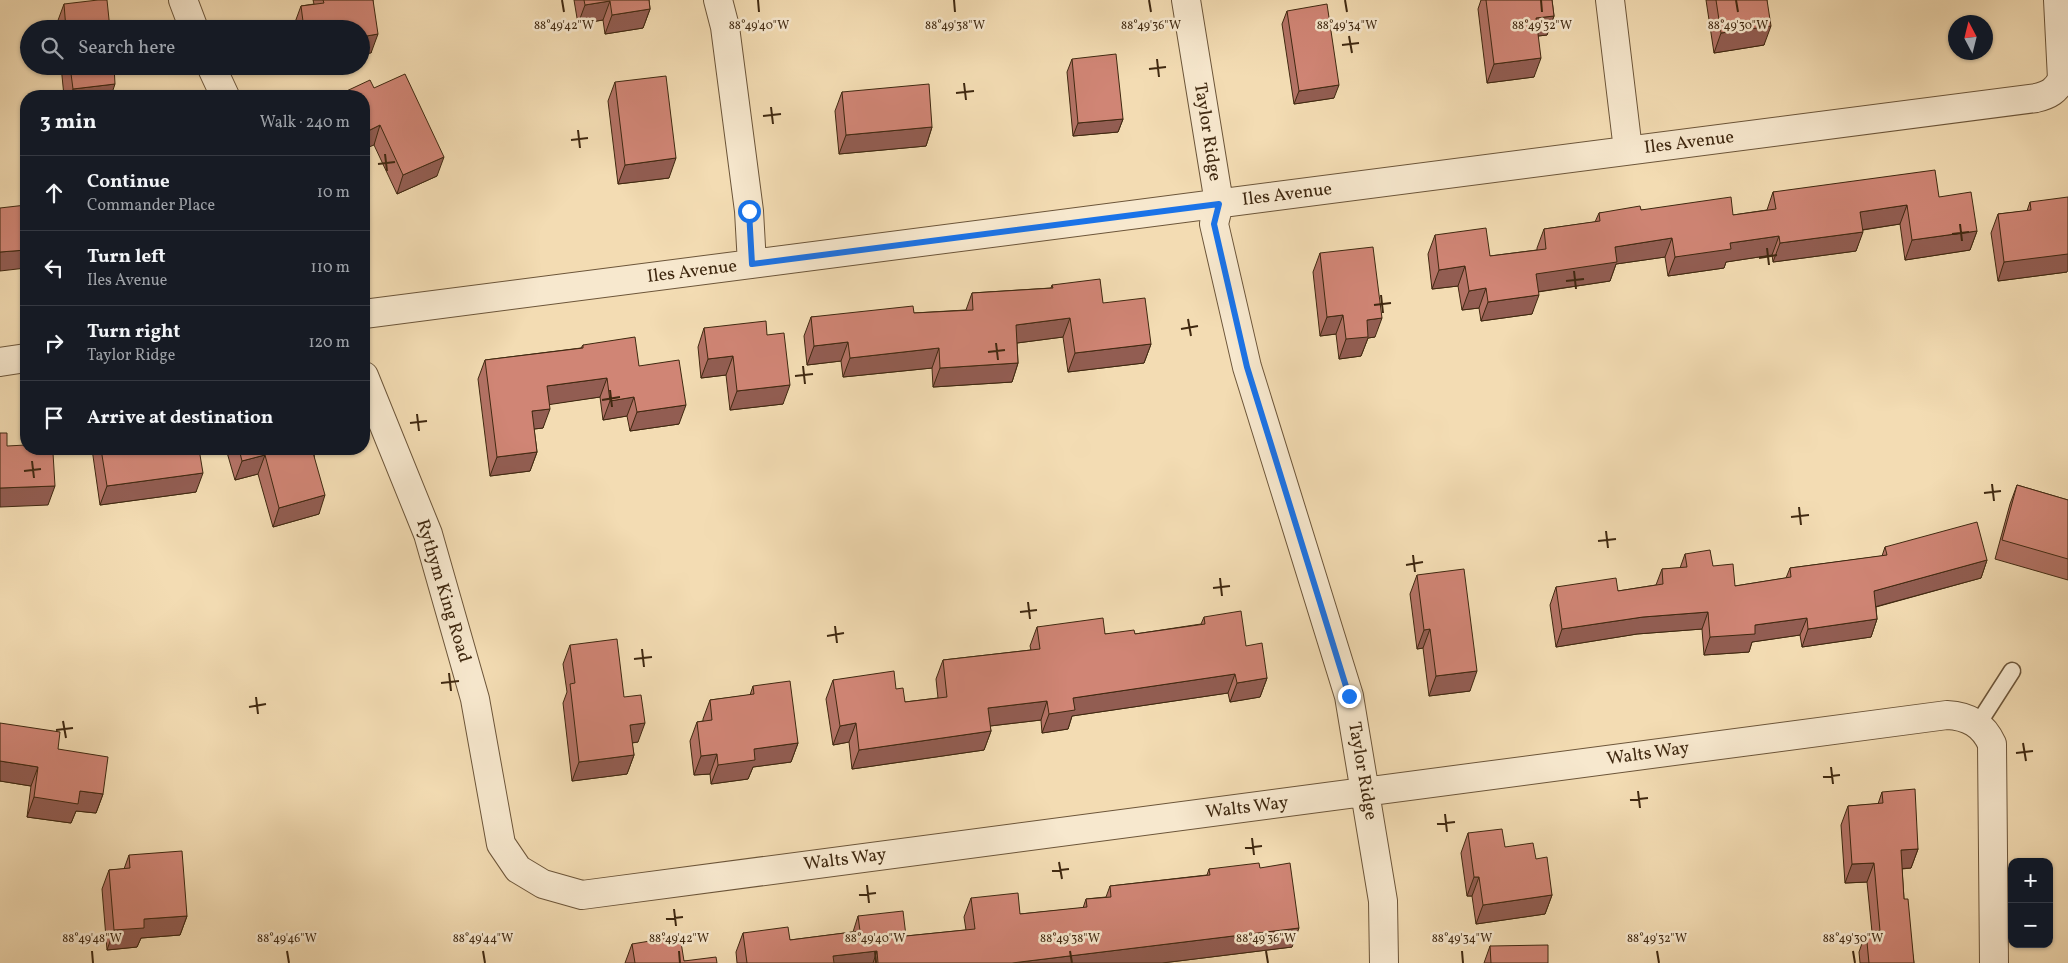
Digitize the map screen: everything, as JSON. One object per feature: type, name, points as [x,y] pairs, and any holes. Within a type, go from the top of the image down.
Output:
[{"type":"street","points":[[183,0],[191,20]]},
{"type":"street","points":[[718,0],[728,46],[749,211],[752,264]]},
{"type":"street","name":"Taylor Ridge","points":[[1186,0],[1219,204],[1214,224],[1247,367],[1349,696],[1384,901],[1384,963]]},
{"type":"street","points":[[1610,0],[1628,150]]},
{"type":"street","points":[[2058,0],[2063,91]]},
{"type":"street","points":[[215,75],[222,90]]},
{"type":"street","name":"Iles Avenue","points":[[370,313],[2036,98],[2063,91]]},
{"type":"street","points":[[0,362],[20,359]]},
{"type":"street","name":"Rythym King Road","points":[[370,391],[428,534],[475,699],[501,844],[518,869]]},
{"type":"street","name":"Walts Way","points":[[518,869],[543,884],[582,894],[1947,715],[1961,716],[1978,724]]},
{"type":"street","points":[[1978,724],[1987,734],[1993,752],[1994,963]]},
{"type":"lane","points":[[1978,724],[2012,670]]},
{"type":"building","points":[[107,0],[109,20],[65,20],[64,4]]},
{"type":"building","points":[[323,0],[373,0],[378,34],[370,35],[370,20],[303,20],[301,6],[324,3]]},
{"type":"building","points":[[584,0],[649,0],[650,9],[612,15],[610,1],[585,5]]},
{"type":"building","points":[[1486,0],[1552,0],[1554,16],[1536,18],[1541,58],[1494,64]]},
{"type":"building","points":[[1716,0],[1767,0],[1771,26],[1721,33]]},
{"type":"building","points":[[1327,4],[1339,85],[1299,91],[1287,11]]},
{"type":"building","points":[[1116,54],[1123,119],[1078,123],[1072,59]]},
{"type":"building","points":[[405,74],[444,157],[403,175],[380,125],[370,130],[370,90],[349,90],[370,80],[374,88]]},
{"type":"building","points":[[71,75],[114,75],[115,84],[73,89]]},
{"type":"building","points":[[666,76],[676,158],[625,165],[615,82]]},
{"type":"building","points":[[929,84],[932,127],[846,135],[842,92]]},
{"type":"building","points":[[1935,170],[1939,197],[1971,192],[1977,231],[1912,240],[1907,205],[1860,212],[1863,232],[1780,243],[1779,236],[1730,243],[1731,249],[1675,257],[1672,238],[1615,247],[1617,262],[1536,274],[1539,295],[1488,302],[1486,288],[1469,291],[1465,266],[1439,270],[1435,235],[1486,228],[1490,256],[1546,249],[1544,229],[1600,221],[1599,213],[1640,206],[1641,210],[1731,197],[1733,215],[1776,209],[1773,192]]},
{"type":"building","points":[[2068,197],[2068,254],[2004,262],[1998,214],[2031,210],[2030,202]]},
{"type":"building","points":[[20,206],[20,250],[0,252],[0,208]]},
{"type":"building","points":[[1373,247],[1382,318],[1367,320],[1368,337],[1346,339],[1343,315],[1327,317],[1320,253]]},
{"type":"building","points":[[1100,279],[1103,303],[1145,298],[1151,344],[1075,353],[1070,318],[1016,325],[1018,363],[940,368],[939,348],[850,358],[848,342],[814,346],[811,317],[913,306],[914,313],[973,310],[972,293],[1053,288],[1052,285]]},
{"type":"building","points":[[766,321],[767,335],[784,333],[790,385],[737,391],[733,356],[708,359],[704,328]]},
{"type":"building","points":[[635,337],[639,366],[679,360],[686,405],[637,412],[634,397],[610,401],[607,378],[547,386],[550,409],[532,411],[537,452],[497,457],[485,360],[583,348],[583,345]]},
{"type":"building","points":[[0,433],[7,433],[7,446],[20,445],[20,455],[53,455],[55,486],[0,488]]},
{"type":"building","points":[[102,455],[200,455],[203,473],[107,486]]},
{"type":"building","points":[[240,455],[265,455],[242,461]]},
{"type":"building","points":[[265,455],[314,455],[325,495],[279,508]]},
{"type":"building","points":[[2017,485],[2068,500],[2068,559],[2002,540]]},
{"type":"building","points":[[1977,522],[1987,560],[1874,591],[1877,619],[1808,629],[1807,618],[1755,625],[1755,634],[1710,637],[1708,612],[1643,617],[1562,629],[1556,587],[1616,578],[1618,591],[1663,584],[1662,569],[1687,567],[1685,554],[1710,550],[1713,566],[1733,564],[1735,586],[1791,577],[1790,568],[1887,555],[1885,547]]},
{"type":"building","points":[[1464,569],[1477,671],[1436,676],[1430,629],[1424,630],[1417,575]]},
{"type":"building","points":[[1241,611],[1246,646],[1262,643],[1267,678],[1237,683],[1235,674],[1073,698],[1075,710],[1049,714],[1047,701],[988,708],[991,731],[859,750],[856,723],[840,726],[833,680],[894,671],[896,689],[903,688],[905,702],[947,697],[943,660],[1040,649],[1037,627],[1103,618],[1105,634],[1134,630],[1135,634],[1205,624],[1204,617]]},
{"type":"building","points":[[617,639],[624,697],[641,695],[645,723],[630,725],[634,755],[579,762],[570,684],[575,683],[570,645]]},
{"type":"building","points":[[790,681],[798,743],[754,749],[755,760],[718,765],[717,754],[701,756],[697,722],[712,720],[710,700],[754,694],[753,686]]},
{"type":"building","points":[[0,723],[60,732],[58,749],[108,757],[103,794],[80,791],[78,804],[34,797],[38,767],[0,761]]},
{"type":"building","points":[[1915,789],[1918,849],[1901,850],[1904,899],[1908,899],[1914,963],[1869,963],[1866,932],[1880,931],[1874,863],[1852,864],[1848,806],[1883,803],[1882,792]]},
{"type":"building","points":[[1502,829],[1505,847],[1533,843],[1536,859],[1547,857],[1552,895],[1483,905],[1479,877],[1474,877],[1468,833]]},
{"type":"building","points":[[182,851],[187,916],[144,919],[144,928],[114,930],[109,870],[130,868],[129,855]]},
{"type":"building","points":[[1259,863],[1260,868],[1290,863],[1299,928],[1012,963],[878,963],[877,951],[833,956],[834,963],[747,963],[743,933],[788,927],[790,940],[860,931],[858,916],[903,911],[906,936],[975,929],[971,898],[1018,893],[1020,914],[1087,907],[1086,899],[1111,897],[1110,886],[1210,875],[1209,869]]},
{"type":"building","points":[[680,936],[684,961],[716,957],[717,963],[635,963],[632,944]]},
{"type":"building","points":[[1548,945],[1548,963],[1491,963],[1490,946]]},
{"type":"route","points":[[749,211],[752,264],[1219,204],[1214,224],[1247,367],[1349,696]]}]
